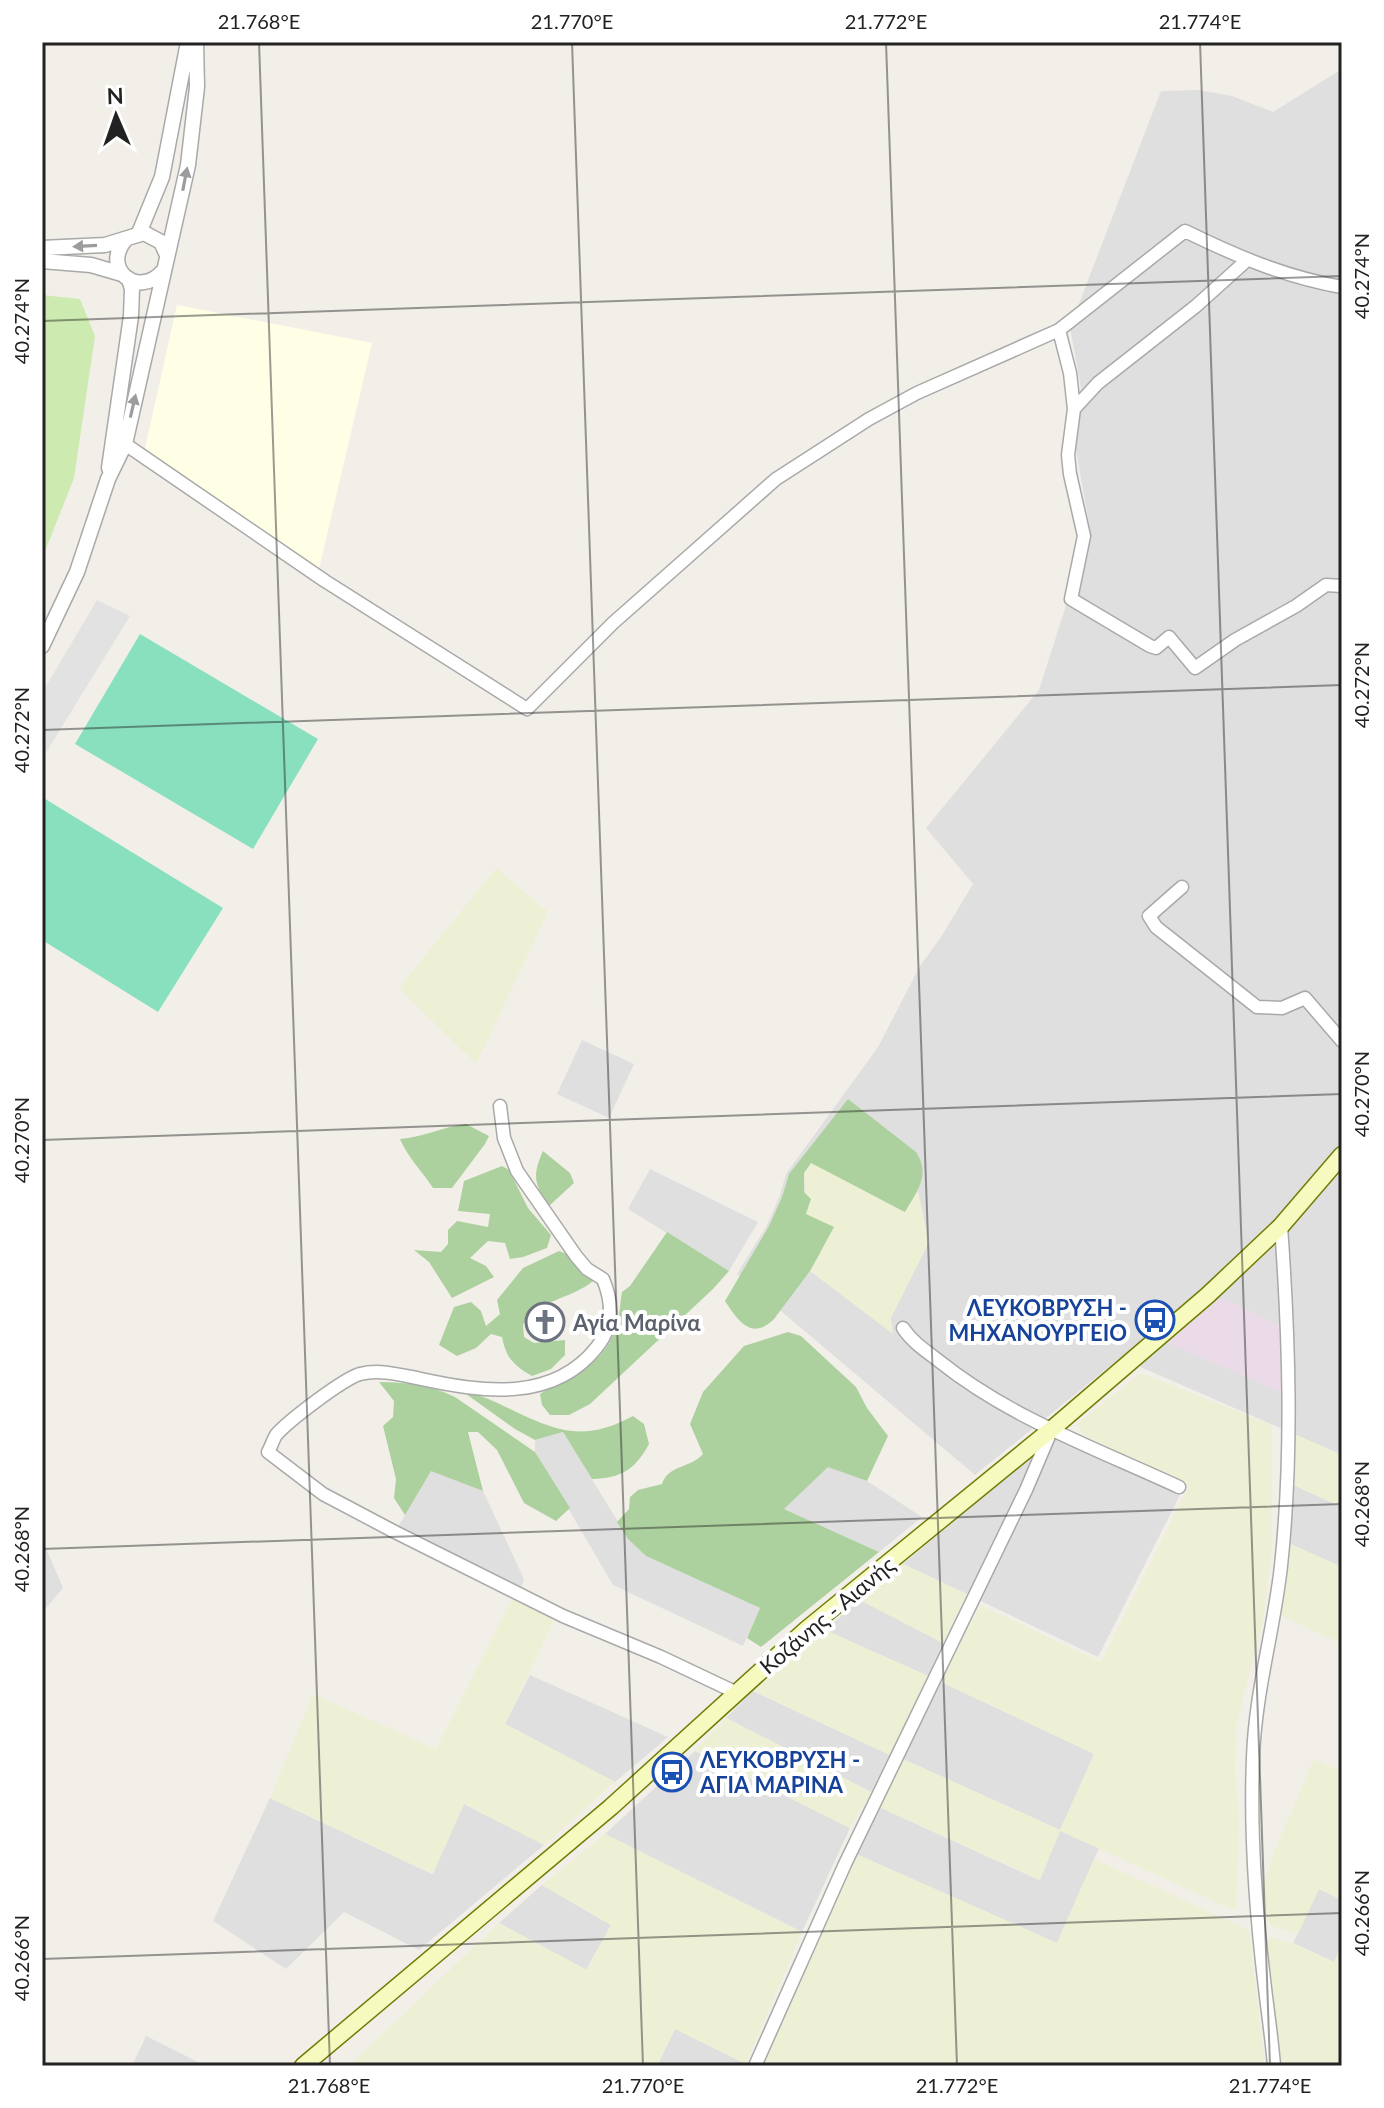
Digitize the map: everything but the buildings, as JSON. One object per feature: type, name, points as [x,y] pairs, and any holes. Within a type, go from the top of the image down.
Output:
[{"type":"main road","name":"Κοζάνης - Αιανής","points":[[303,2066],[611,1807],[832,1608],[1052,1429],[1208,1295],[1281,1226],[1342,1155]]},
{"type":"street","points":[[108,479],[131,316],[132,289],[117,255],[133,236],[162,177],[188,42]]},
{"type":"street","points":[[42,646],[77,572],[108,479],[125,444],[177,221],[192,137],[197,87],[196,42]]},
{"type":"street","points":[[125,444],[325,581],[527,709],[613,623],[776,479],[869,419],[917,393],[1059,330],[1185,231],[1246,261],[1302,279],[1342,287]]},
{"type":"street","points":[[42,248],[105,245],[133,236],[157,239],[167,255]]},
{"type":"street","points":[[42,261],[83,264],[145,283],[163,271]]},
{"type":"street","points":[[1074,409],[1098,383],[1196,306],[1246,261]]},
{"type":"street","points":[[1059,330],[1070,373],[1074,409],[1068,455],[1070,474],[1084,536],[1071,592],[1075,602],[1150,646],[1156,648],[1169,637],[1195,668],[1326,585],[1342,586]]},
{"type":"street","points":[[1182,887],[1149,916],[1156,927],[1257,1007],[1282,1008],[1305,998],[1342,1041]]},
{"type":"street","points":[[500,1106],[504,1138],[517,1171],[576,1256],[587,1269],[603,1279],[611,1307],[610,1326],[604,1339],[574,1369],[553,1381],[530,1388],[488,1390],[398,1374],[361,1374],[346,1380],[275,1436],[268,1452],[323,1494],[393,1531],[563,1616],[737,1693]]},
{"type":"street","points":[[1274,2066],[1259,1926],[1253,1768],[1285,1519],[1288,1423],[1281,1226]]},
{"type":"street","points":[[903,1328],[909,1338],[963,1381],[997,1403],[1179,1487]]},
{"type":"street","points":[[755,2066],[845,1864],[1026,1490],[1052,1429]]},
{"type":"shaded area","points":[[1342,69],[1342,1455],[1120,1358],[975,1475],[737,1274],[766,1227],[786,1174],[878,1047],[920,966],[973,884],[926,828],[1039,690],[1090,530],[1076,450],[1081,389],[1070,327],[1161,91],[1198,90],[1232,96],[1273,112]]},
{"type":"shaded area","points":[[177,305],[372,343],[319,569],[144,453]]},
{"type":"shaded area","points":[[97,600],[130,616],[42,759],[42,693]]},
{"type":"shaded area","points":[[496,868],[548,912],[476,1064],[399,988]]},
{"type":"shaded area","points":[[582,1040],[634,1064],[609,1118],[557,1094]]},
{"type":"shaded area","points":[[811,1162],[904,1212],[918,1191],[929,1242],[891,1318],[893,1334],[810,1271],[820,1254],[806,1214],[804,1173]]},
{"type":"shaded area","points":[[650,1169],[758,1222],[729,1271],[628,1209]]},
{"type":"shaded area","points":[[1220,1297],[1281,1326],[1281,1392],[1165,1342]]},
{"type":"shaded area","points":[[1141,1373],[1272,1425],[1272,1547],[1263,1620],[1236,1727],[1239,1822],[1236,1911],[1060,1831],[1040,1880],[879,1807],[903,1759],[1060,1830],[1094,1754],[941,1682],[980,1605],[1101,1662],[1188,1487],[1081,1433],[1078,1423]]},
{"type":"shaded area","points":[[563,1432],[628,1538],[646,1556],[760,1608],[743,1646],[613,1585],[535,1452],[535,1440]]},
{"type":"shaded area","points":[[1292,1433],[1342,1455],[1342,1507],[1291,1484]]},
{"type":"shaded area","points":[[1058,1435],[1181,1493],[1098,1657],[903,1564]]},
{"type":"shaded area","points":[[828,1466],[867,1481],[922,1517],[879,1552],[784,1509]]},
{"type":"shaded area","points":[[431,1470],[483,1491],[524,1579],[521,1588],[398,1527]]},
{"type":"shaded area","points":[[1291,1484],[1342,1507],[1342,1567],[1288,1543]]},
{"type":"shaded area","points":[[42,1539],[63,1588],[42,1613]]},
{"type":"shaded area","points":[[1288,1543],[1342,1567],[1342,1644],[1280,1615]]},
{"type":"shaded area","points":[[903,1564],[967,1594],[943,1643],[860,1600]]},
{"type":"shaded area","points":[[512,1598],[555,1618],[505,1724],[615,1782],[544,1845],[464,1804],[433,1874],[270,1798],[313,1694],[436,1749]]},
{"type":"shaded area","points":[[860,1600],[943,1643],[928,1676],[825,1630]]},
{"type":"shaded area","points":[[825,1630],[928,1676],[890,1755],[753,1691]]},
{"type":"shaded area","points":[[530,1675],[668,1737],[615,1782],[505,1724]]},
{"type":"shaded area","points":[[941,1682],[1095,1754],[1060,1830],[903,1759]]},
{"type":"shaded area","points":[[753,1691],[890,1755],[871,1792],[726,1718]]},
{"type":"shaded area","points":[[726,1718],[871,1792],[850,1828],[695,1750]]},
{"type":"shaded area","points":[[695,1751],[850,1828],[802,1932],[605,1834]]},
{"type":"shaded area","points":[[1314,1759],[1342,1772],[1342,1900],[1319,1889],[1298,1934],[1270,1925],[1265,1915],[1263,1885]]},
{"type":"shaded area","points":[[270,1798],[432,1874],[464,1804],[544,1845],[419,1950],[344,1912],[286,1969],[213,1921]]},
{"type":"shaded area","points":[[879,1807],[1039,1880],[1060,1830],[1099,1848],[1057,1943],[856,1854]]},
{"type":"shaded area","points":[[605,1834],[802,1932],[746,2064],[675,2029],[657,2066],[349,2066],[499,1923],[587,1970],[611,1925],[542,1885]]},
{"type":"shaded area","points":[[856,1854],[1057,1943],[1094,1859],[1249,1930],[1265,2066],[761,2066]]},
{"type":"shaded area","points":[[542,1885],[611,1925],[586,1970],[499,1923]]},
{"type":"shaded area","points":[[1319,1889],[1342,1900],[1342,1945],[1334,1962],[1293,1943]]},
{"type":"shaded area","points":[[1270,1937],[1293,1943],[1334,1962],[1342,1945],[1342,2066],[1280,2066],[1267,1945]]},
{"type":"shaded area","points":[[675,2029],[746,2064],[657,2066]]},
{"type":"shaded area","points":[[146,2036],[206,2066],[132,2066]]},
{"type":"green space","points":[[42,295],[80,299],[95,336],[74,478],[42,559]]},
{"type":"green space","points":[[140,634],[318,739],[253,849],[75,744]]},
{"type":"green space","points":[[42,797],[223,908],[158,1012],[42,940]]},
{"type":"green space","points":[[848,1099],[916,1152],[922,1168],[918,1190],[905,1212],[811,1163],[804,1173],[804,1192],[811,1199],[806,1214],[834,1227],[810,1271],[774,1319],[758,1328],[745,1325],[725,1301],[769,1226],[789,1174]]},
{"type":"green space","points":[[466,1124],[489,1136],[485,1144],[452,1188],[433,1188],[400,1139]]},
{"type":"green space","points":[[543,1151],[570,1173],[574,1183],[549,1206],[536,1179]]},
{"type":"green space","points":[[502,1166],[509,1170],[528,1208],[551,1235],[547,1248],[510,1259],[505,1243],[488,1241],[470,1258],[486,1266],[494,1277],[452,1298],[429,1262],[414,1250],[441,1252],[448,1244],[448,1230],[457,1221],[488,1227],[490,1214],[458,1211],[464,1181]]},
{"type":"green space","points":[[667,1232],[729,1271],[590,1404],[569,1415],[550,1415],[542,1405],[540,1394],[586,1367],[605,1349],[617,1324],[622,1292],[630,1286]]},
{"type":"green space","points":[[559,1251],[570,1255],[593,1281],[536,1310],[523,1325],[524,1337],[534,1343],[565,1340],[565,1355],[551,1369],[532,1376],[520,1369],[506,1351],[502,1337],[491,1334],[476,1348],[457,1356],[439,1345],[454,1307],[471,1302],[481,1311],[486,1326],[500,1314],[497,1300],[523,1268]]},
{"type":"green space","points":[[788,1332],[801,1336],[856,1387],[888,1436],[867,1481],[828,1467],[784,1509],[879,1552],[761,1647],[747,1638],[760,1608],[646,1556],[628,1539],[617,1522],[629,1509],[630,1497],[638,1490],[662,1484],[670,1473],[703,1454],[690,1424],[703,1392],[744,1346]]},
{"type":"green space","points":[[379,1382],[418,1385],[455,1397],[535,1452],[570,1508],[556,1521],[524,1503],[497,1450],[478,1432],[468,1432],[483,1491],[431,1471],[405,1515],[394,1498],[396,1479],[383,1426],[393,1417],[394,1401]]},
{"type":"green space","points":[[466,1394],[482,1397],[541,1423],[570,1431],[599,1429],[633,1416],[644,1424],[649,1444],[626,1471],[611,1477],[592,1479],[563,1432],[535,1440]]},
{"type":"place","name":"ΛΕΥΚΟΒΡΥΣΗ - ΜΗΧΑΝΟΥΡΓΕΙΟ","points":[[1155,1320]]},
{"type":"place","name":"Αγία Μαρίνα","points":[[545,1322]]},
{"type":"place","name":"ΛΕΥΚΟΒΡΥΣΗ - ΑΓΙΑ ΜΑΡΙΝΑ","points":[[672,1772]]}]
